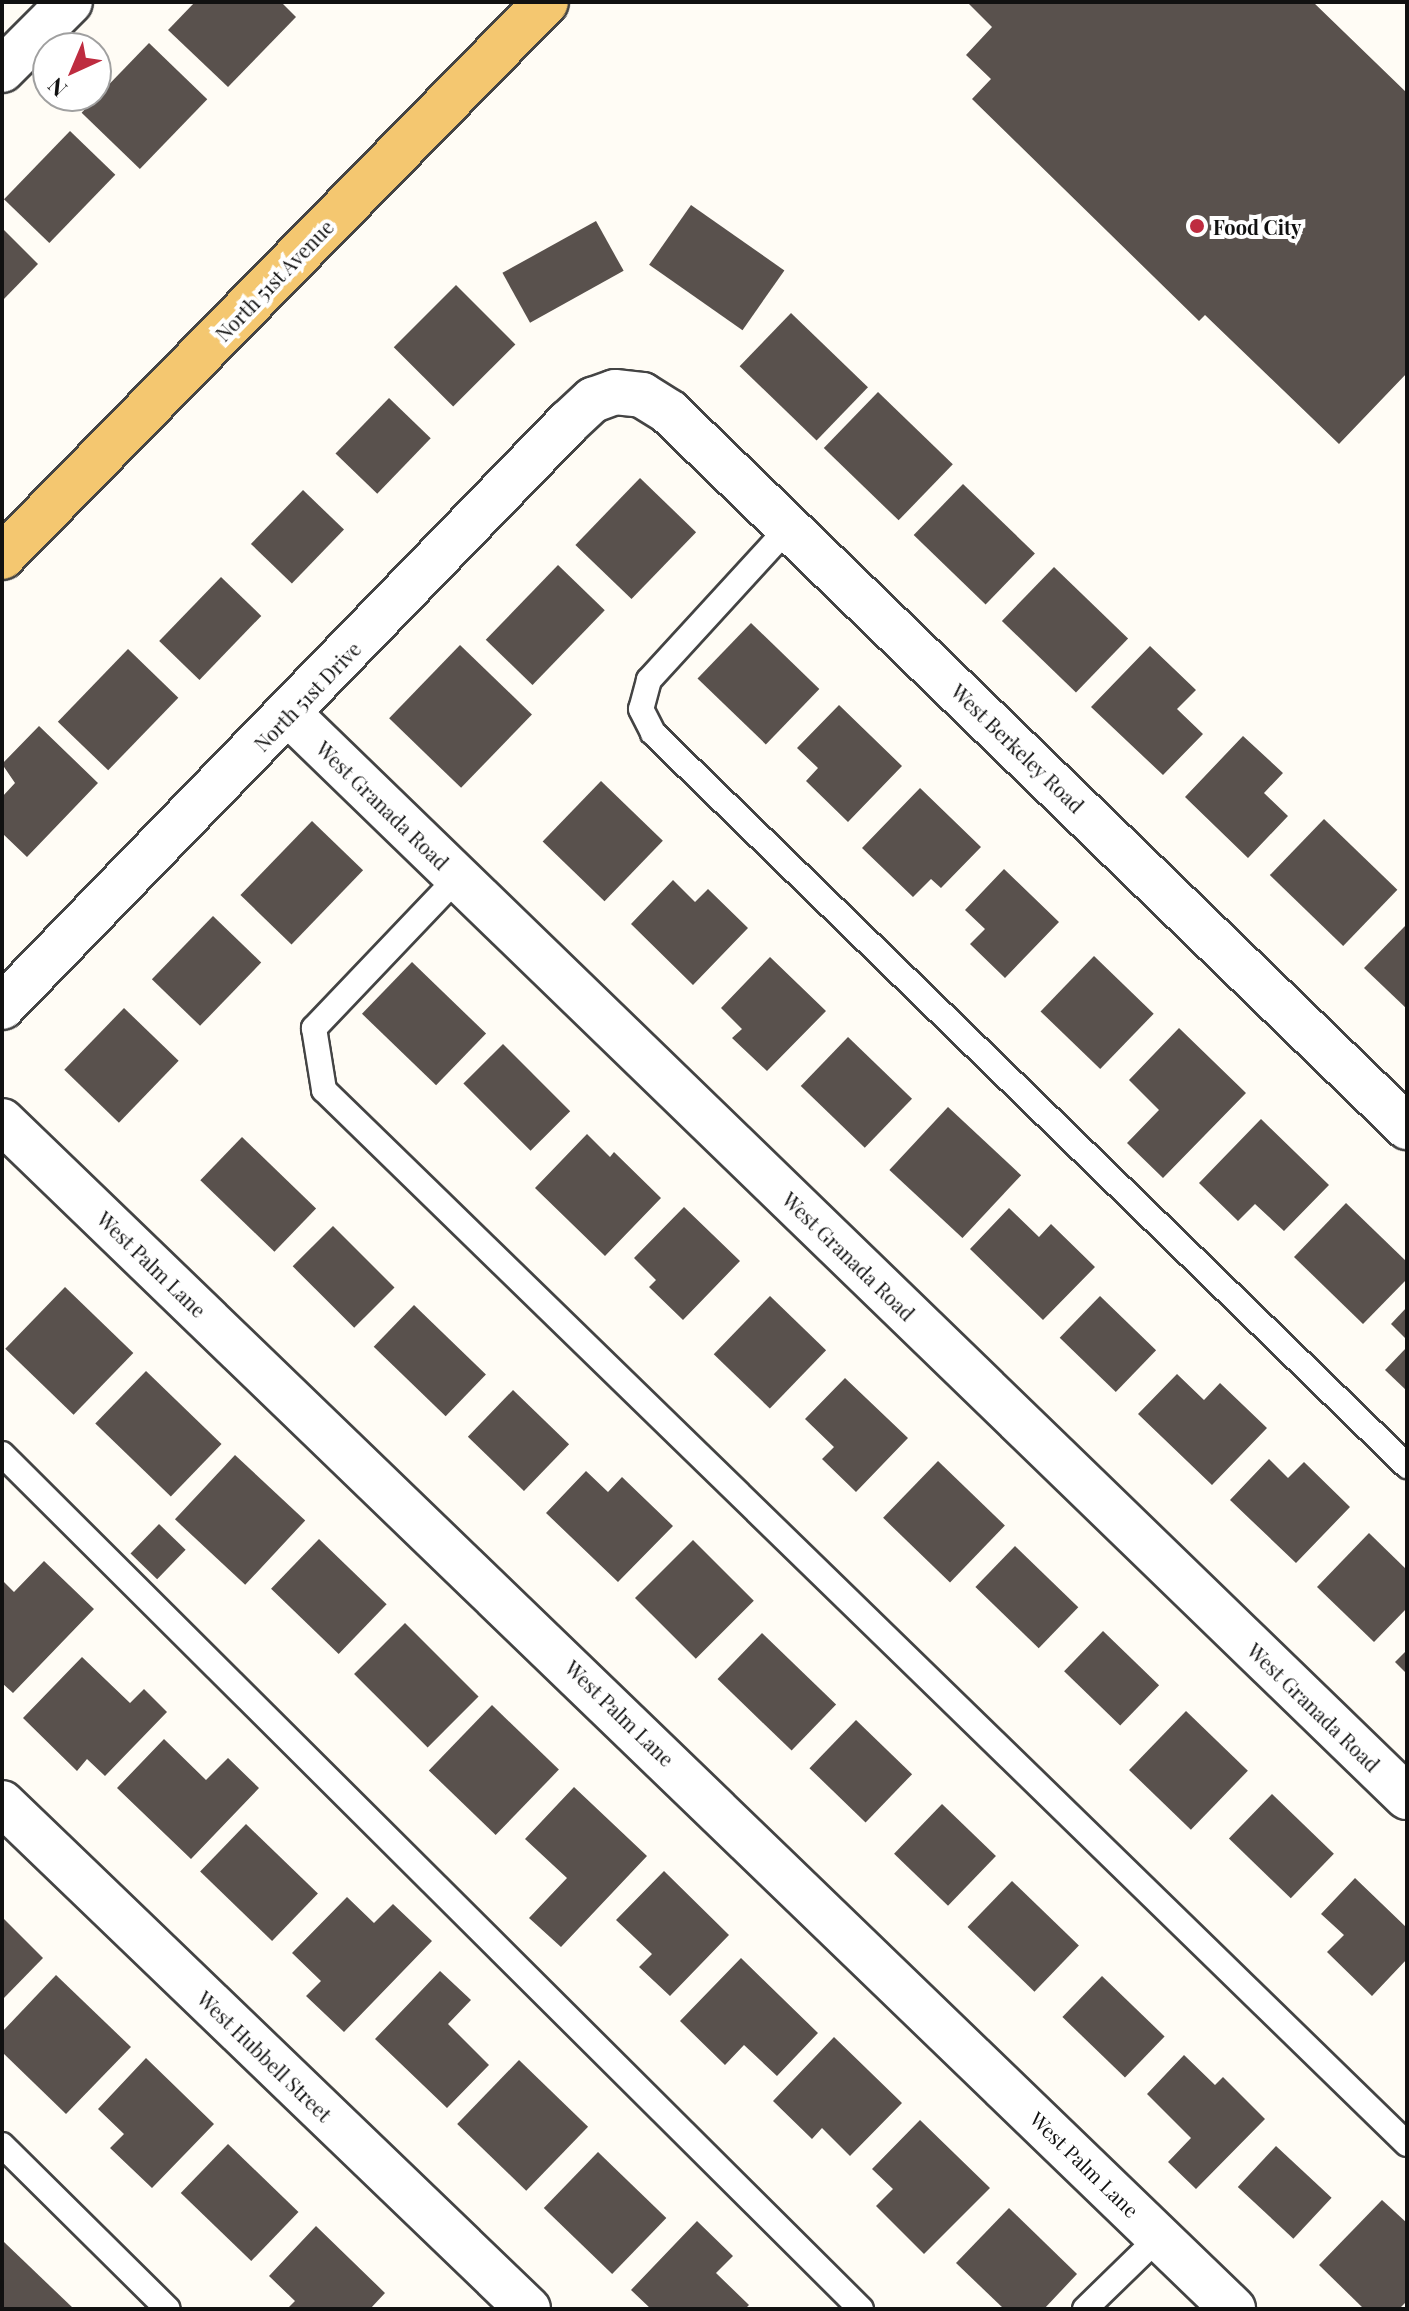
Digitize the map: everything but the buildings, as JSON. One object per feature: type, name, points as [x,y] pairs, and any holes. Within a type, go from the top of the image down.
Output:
[{"type":"main road","name":"North 51st Avenue","points":[[2,557],[546,2]]},
{"type":"street","points":[[2,70],[70,2]]},
{"type":"street","name":"West Berkeley Road","points":[[615,392],[642,395],[669,412],[1407,1127]]},
{"type":"street","name":"North 51st Drive","points":[[2,1007],[290,715],[569,422],[593,400],[615,392]]},
{"type":"street","name":"West Granada Road","points":[[290,715],[1407,1797]]},
{"type":"street","name":"West Palm Lane","points":[[2,1121],[1233,2309]]},
{"type":"street","name":"West Hubbell Street","points":[[2,1803],[528,2309]]},
{"type":"lane","points":[[790,526],[649,680],[641,709],[653,733],[1407,1466]]},
{"type":"lane","points":[[458,877],[314,1028],[324,1090],[1407,2144]]},
{"type":"lane","points":[[2,1454],[861,2309]]},
{"type":"lane","points":[[2,2145],[168,2309]]},
{"type":"lane","points":[[1085,2309],[1159,2237]]},
{"type":"place","name":"Food City","points":[[1197,226]]}]
